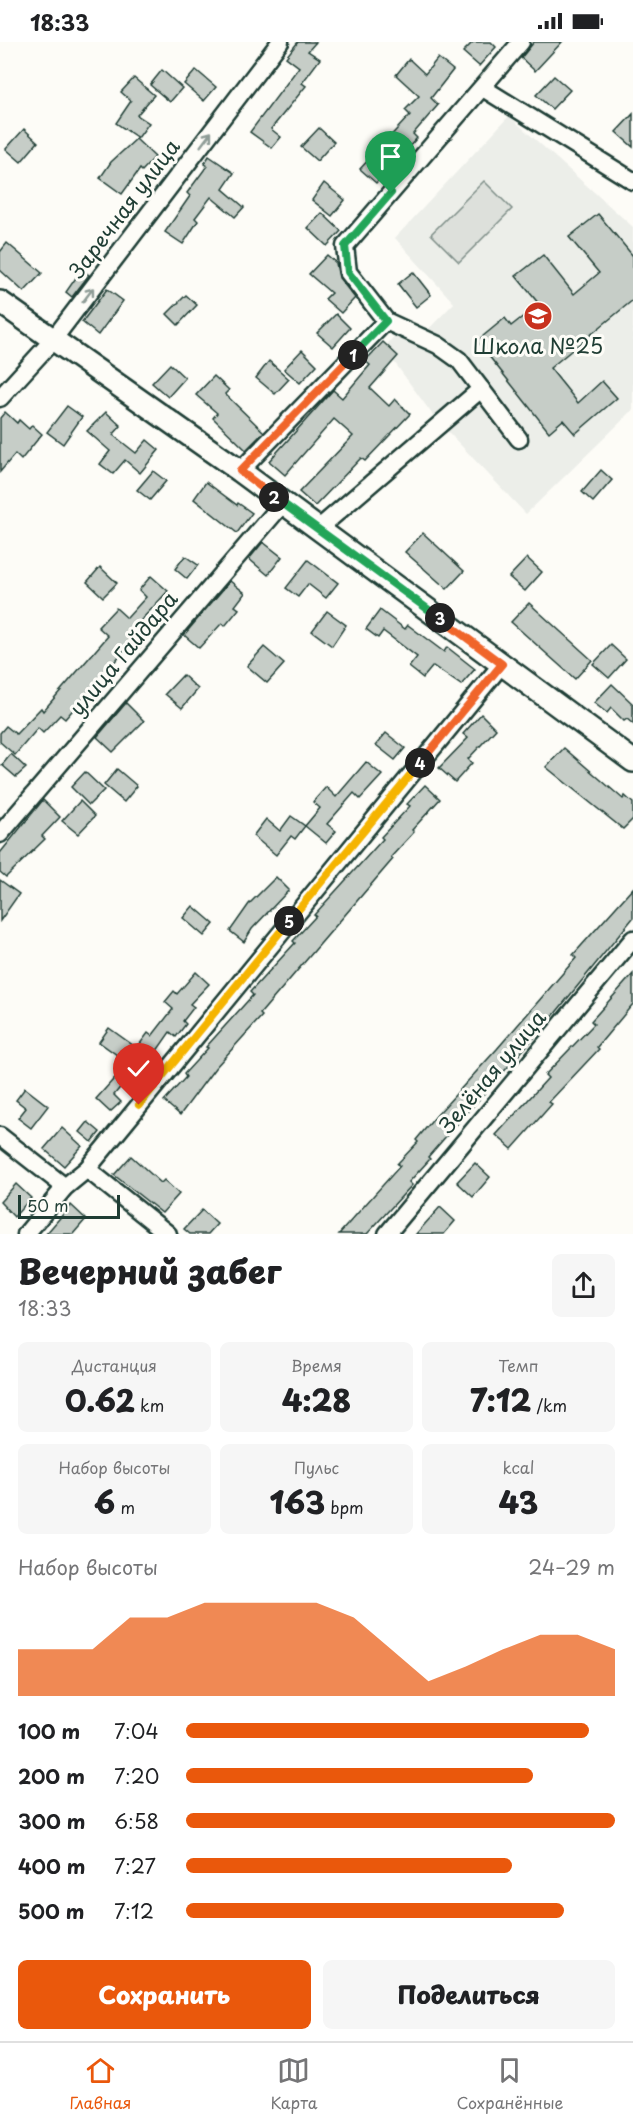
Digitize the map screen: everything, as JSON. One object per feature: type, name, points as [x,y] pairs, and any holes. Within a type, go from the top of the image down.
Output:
[{"type":"main road","points":[[0,302],[52,341],[240,471],[633,761]]},
{"type":"street","name":"Заречная улица","points":[[0,398],[52,341],[280,42]]},
{"type":"street","points":[[519,439],[459,360],[438,345],[386,321],[348,272],[345,246],[521,42]]},
{"type":"street","points":[[483,88],[633,181]]},
{"type":"street","points":[[240,471],[386,321]]},
{"type":"street","points":[[318,528],[481,389]]},
{"type":"street","name":"улица Гайдара","points":[[0,834],[282,503]]},
{"type":"street","points":[[26,1234],[65,1187],[87,1169],[502,664]]},
{"type":"street","name":"Зелёная улица","points":[[387,1234],[633,939]]},
{"type":"street","points":[[0,1136],[65,1187]]},
{"type":"street","points":[[87,1169],[168,1234]]},
{"type":"shaded area","name":"Школа №25","points":[[509,116],[633,227],[633,410],[526,514],[435,418],[384,348],[401,328],[414,344],[454,303],[395,238]]},
{"type":"shaded area","points":[[484,181],[512,209],[459,262],[431,234]]},
{"type":"building","points":[[298,42],[316,42],[308,51],[320,59],[302,83],[306,86],[271,129],[281,137],[272,148],[250,132],[299,67],[286,57]]},
{"type":"building","points":[[473,42],[491,42],[496,47],[479,66],[463,52]]},
{"type":"building","points":[[534,42],[562,42],[535,71],[521,58]]},
{"type":"building","points":[[438,58],[453,70],[431,98],[438,105],[413,134],[417,138],[376,183],[360,169],[410,115],[405,110],[419,96],[396,75],[409,59],[425,74]]},
{"type":"building","points":[[162,70],[182,88],[170,102],[150,85]]},
{"type":"building","points":[[196,70],[216,87],[204,101],[184,84]]},
{"type":"building","points":[[554,76],[570,90],[552,109],[536,95]]},
{"type":"building","points":[[134,78],[154,95],[137,115],[149,123],[138,138],[116,123],[131,101],[121,92]]},
{"type":"building","points":[[633,114],[633,147],[616,132]]},
{"type":"building","points":[[319,128],[334,142],[317,161],[301,147]]},
{"type":"building","points":[[24,129],[38,142],[21,162],[6,149]]},
{"type":"building","points":[[136,139],[155,157],[142,171],[140,169],[122,194],[100,178],[111,162]]},
{"type":"building","points":[[209,156],[234,173],[223,189],[244,207],[235,217],[211,197],[195,218],[198,221],[183,244],[165,232],[190,196],[187,193],[207,166],[204,164]]},
{"type":"building","points":[[324,183],[345,200],[332,216],[312,200]]},
{"type":"building","points":[[322,213],[341,231],[327,246],[308,228]]},
{"type":"building","points":[[598,214],[633,256],[633,300],[550,368],[578,403],[602,381],[617,398],[575,434],[563,420],[549,432],[477,341],[505,318],[511,326],[539,304],[516,276],[543,255],[574,294],[599,273],[569,237]]},
{"type":"building","points":[[7,243],[42,273],[24,292],[0,270],[0,252]]},
{"type":"building","points":[[327,255],[336,263],[339,278],[355,298],[341,313],[325,299],[331,293],[309,274]]},
{"type":"building","points":[[82,269],[89,275],[72,297],[66,292]]},
{"type":"building","points":[[413,272],[431,295],[416,307],[398,284]]},
{"type":"building","points":[[107,289],[123,301],[98,335],[82,322]]},
{"type":"building","points":[[186,295],[197,305],[178,325],[167,314]]},
{"type":"building","points":[[336,314],[350,328],[333,347],[317,333]]},
{"type":"building","points":[[383,342],[398,356],[370,388],[389,406],[395,399],[410,414],[365,461],[361,458],[315,506],[299,492],[353,436],[334,419],[285,475],[269,461],[333,390],[342,398],[370,365],[365,361]]},
{"type":"building","points":[[302,350],[317,365],[300,383],[284,369]]},
{"type":"building","points":[[269,361],[289,379],[275,394],[256,378]]},
{"type":"building","points":[[170,364],[185,378],[168,397],[152,383]]},
{"type":"building","points":[[214,376],[229,390],[225,394],[264,432],[246,450],[213,418],[217,413],[196,395]]},
{"type":"building","points":[[67,406],[82,417],[63,444],[47,432]]},
{"type":"building","points":[[5,412],[17,423],[19,420],[29,429],[32,425],[42,434],[21,460],[15,454],[0,472],[0,418]]},
{"type":"building","points":[[106,412],[121,426],[113,435],[136,453],[147,440],[159,450],[140,473],[125,460],[113,474],[100,464],[110,451],[87,431]]},
{"type":"building","points":[[601,470],[612,480],[593,502],[582,492]]},
{"type":"building","points":[[153,471],[166,481],[150,500],[137,490]]},
{"type":"building","points":[[206,482],[252,513],[237,533],[194,499]]},
{"type":"building","points":[[423,533],[464,571],[447,589],[405,552]]},
{"type":"building","points":[[263,542],[282,557],[268,575],[249,559]]},
{"type":"building","points":[[185,556],[198,565],[187,579],[175,569]]},
{"type":"building","points":[[527,558],[542,572],[525,591],[509,577]]},
{"type":"building","points":[[308,560],[338,583],[326,598],[308,584],[298,597],[286,588]]},
{"type":"building","points":[[100,567],[117,583],[103,597],[87,582]]},
{"type":"building","points":[[151,576],[168,591],[131,631],[144,643],[136,651],[129,645],[65,719],[60,715],[43,733],[38,728],[15,755],[0,742],[0,733],[6,726],[16,734],[41,708],[43,711],[108,636],[98,627],[116,608],[127,618],[146,597],[139,590]]},
{"type":"building","points":[[230,581],[245,593],[235,606],[239,609],[225,626],[222,623],[199,648],[184,635]]},
{"type":"building","points":[[529,603],[592,660],[575,679],[511,622]]},
{"type":"building","points":[[380,610],[405,629],[408,625],[444,652],[447,647],[475,669],[461,685],[433,666],[423,678],[409,667],[417,657],[383,631],[378,638],[366,629]]},
{"type":"building","points":[[327,611],[346,625],[332,646],[312,631]]},
{"type":"building","points":[[611,645],[626,659],[609,678],[593,664]]},
{"type":"building","points":[[264,647],[284,664],[267,683],[247,666]]},
{"type":"building","points":[[183,675],[198,689],[182,708],[165,694]]},
{"type":"building","points":[[612,684],[633,704],[633,724],[627,719],[624,721],[611,708],[607,713],[594,703]]},
{"type":"building","points":[[126,703],[144,721],[113,752],[97,737]]},
{"type":"building","points":[[481,714],[496,729],[468,759],[472,763],[455,782],[439,768],[468,738],[463,734]]},
{"type":"building","points":[[386,733],[405,748],[395,760],[376,745]]},
{"type":"building","points":[[564,748],[623,799],[625,796],[633,803],[633,819],[623,829],[546,767]]},
{"type":"building","points":[[11,754],[26,768],[16,777],[2,765]]},
{"type":"building","points":[[366,762],[382,775],[360,799],[354,793],[327,824],[336,831],[326,843],[305,826],[320,808],[313,802],[326,787],[336,797]]},
{"type":"building","points":[[117,769],[137,786],[124,802],[104,785]]},
{"type":"building","points":[[85,772],[104,790],[89,805],[71,787]]},
{"type":"building","points":[[425,785],[440,799],[412,830],[414,832],[391,857],[393,859],[260,1014],[262,1016],[215,1068],[180,1115],[164,1101],[186,1077],[184,1074],[253,995],[250,992],[295,943],[293,941],[316,916],[314,915],[383,839],[381,837],[410,806],[407,804]]},
{"type":"building","points":[[43,800],[60,817],[42,836],[45,839],[6,877],[0,872],[0,853]]},
{"type":"building","points":[[80,801],[95,816],[78,834],[62,821]]},
{"type":"building","points":[[291,816],[305,826],[295,839],[291,836],[276,855],[253,836],[266,819],[280,831]]},
{"type":"building","points":[[276,877],[289,890],[252,929],[244,942],[230,931],[249,904]]},
{"type":"building","points":[[0,880],[19,894],[0,921]]},
{"type":"building","points":[[633,888],[633,918],[549,1021],[428,1157],[430,1159],[409,1182],[412,1185],[367,1234],[339,1234],[400,1166],[397,1164],[418,1142],[416,1140],[436,1116],[576,958],[573,955]]},
{"type":"building","points":[[193,906],[214,924],[204,936],[183,918]]},
{"type":"building","points":[[196,972],[209,984],[190,1004],[194,1007],[183,1021],[186,1024],[176,1037],[170,1032],[154,1055],[139,1045],[148,1033],[152,1036],[173,1009],[165,1002],[174,991],[177,994]]},
{"type":"building","points":[[633,974],[633,1004],[597,1047],[599,1049],[549,1102],[552,1104],[512,1149],[496,1135],[548,1078],[545,1075],[594,1024],[591,1021]]},
{"type":"building","points":[[109,1028],[134,1046],[124,1060],[99,1042]]},
{"type":"building","points":[[129,1062],[136,1068],[114,1095],[121,1102],[110,1112],[96,1099]]},
{"type":"building","points":[[25,1088],[48,1106],[31,1128],[18,1118],[26,1108],[16,1100]]},
{"type":"building","points":[[88,1122],[100,1132],[92,1142],[80,1132]]},
{"type":"building","points":[[62,1128],[82,1146],[64,1166],[44,1149]]},
{"type":"building","points":[[131,1156],[161,1183],[164,1180],[179,1194],[162,1213],[114,1175]]},
{"type":"building","points":[[475,1163],[490,1177],[473,1197],[457,1182]]},
{"type":"building","points":[[16,1184],[31,1198],[14,1217],[0,1202]]},
{"type":"building","points":[[71,1205],[86,1219],[73,1234],[46,1234]]},
{"type":"building","points":[[440,1207],[455,1221],[444,1234],[416,1234]]},
{"type":"building","points":[[202,1210],[217,1224],[208,1234],[190,1234],[184,1229]]},
{"type":"place","name":"Школа №25","points":[[538,316]]},
{"type":"route","points":[[139,1105],[502,664],[240,471],[386,321],[348,272],[345,246],[391,193]]}]
